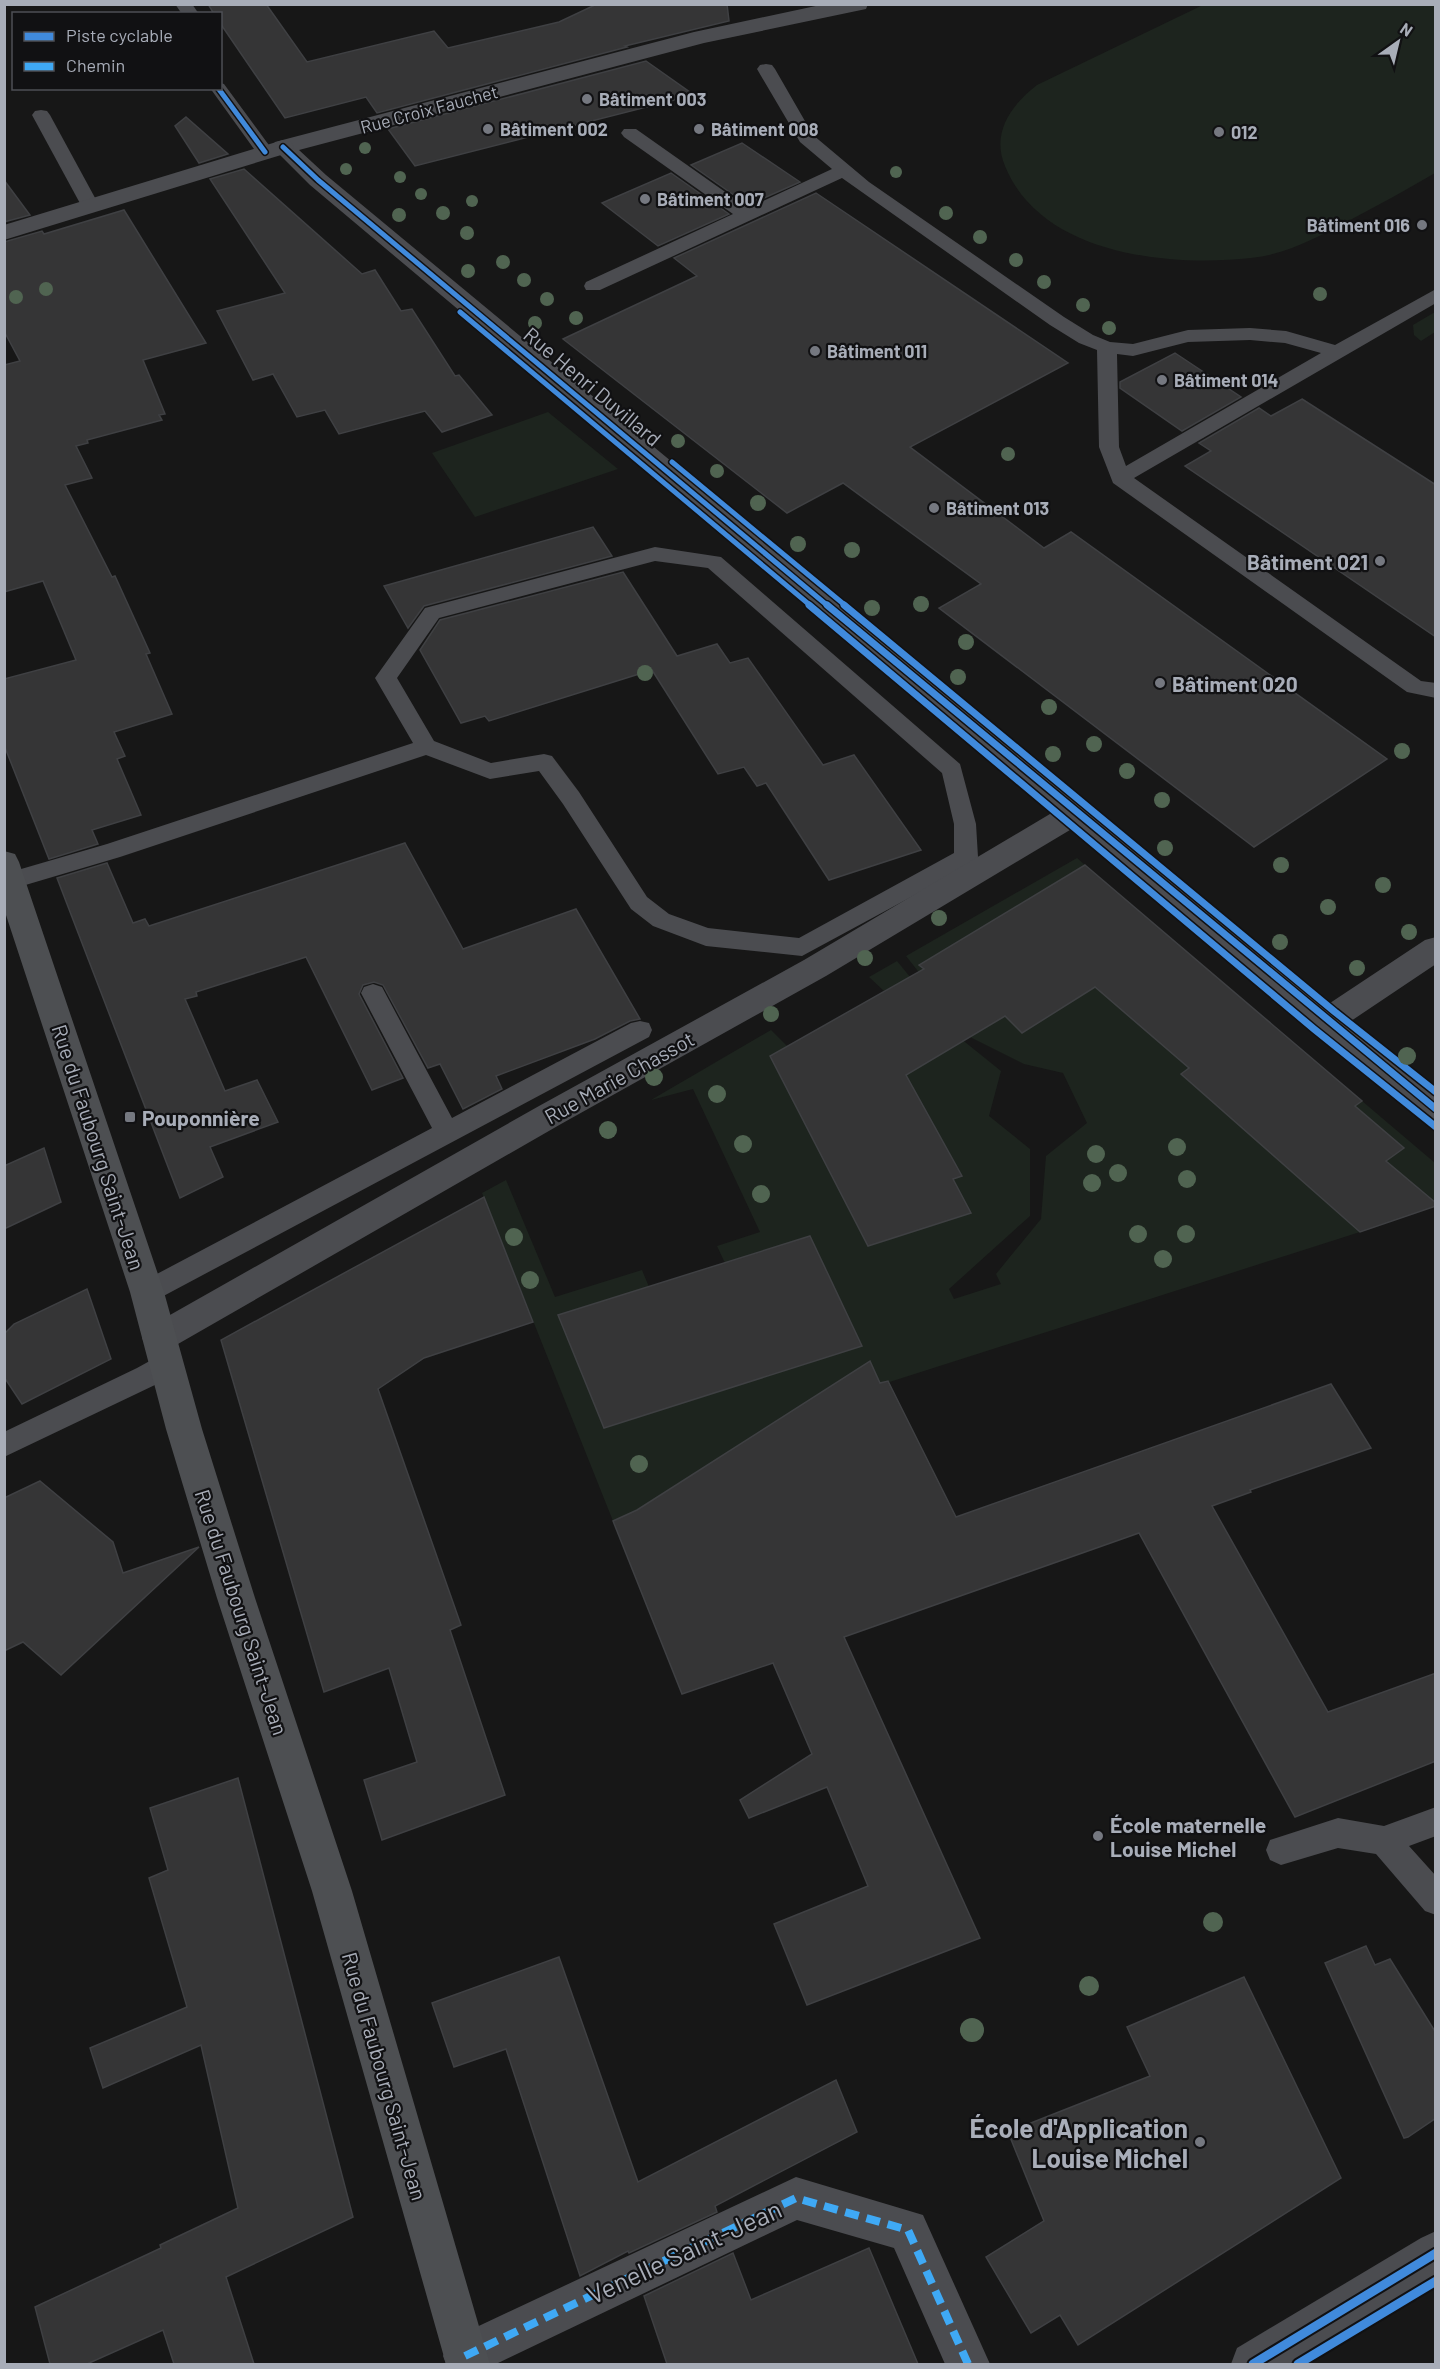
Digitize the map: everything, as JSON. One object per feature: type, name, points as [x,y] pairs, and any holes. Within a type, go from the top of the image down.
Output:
[{"type":"main road","name":"Rue du Faubourg Saint-Jean","points":[[8,871],[147,1292],[236,1598],[332,1892],[464,2351]]},
{"type":"street","name":"Rue Croix Fauchet","points":[[4,233],[274,150],[702,36],[858,4]]},
{"type":"street","name":"Rue Henri Duvillard","points":[[274,150],[318,180],[1326,1021],[1436,1109]]},
{"type":"street","name":"Rue Marie Chassot","points":[[163,1350],[549,1115],[815,968],[1076,812]]},
{"type":"street","points":[[1326,1021],[1436,948]]},
{"type":"street","name":"Venelle Saint-Jean","points":[[464,2351],[796,2198],[908,2230],[968,2364]]},
{"type":"street","points":[[1253,2364],[1436,2253]]},
{"type":"lane","points":[[766,69],[806,138],[863,186],[1086,339],[1107,347],[1133,350],[1188,336],[1250,334],[1286,337],[1337,352]]},
{"type":"lane","points":[[220,90],[274,150]]},
{"type":"lane","points":[[41,115],[91,207]]},
{"type":"lane","points":[[630,133],[746,215]]},
{"type":"lane","points":[[593,286],[844,170]]},
{"type":"lane","points":[[1120,478],[1436,295]]},
{"type":"lane","points":[[1107,347],[1108,447],[1120,478],[1415,687],[1436,692]]},
{"type":"lane","points":[[8,871],[112,851],[426,747],[490,771],[544,762],[571,798],[639,903],[661,920],[706,937],[802,947],[966,857],[965,824],[952,770],[714,562],[655,554],[432,613],[386,678],[426,747]]},
{"type":"lane","points":[[373,993],[448,1134]]},
{"type":"lane","points":[[147,1292],[640,1030]]},
{"type":"lane","points":[[4,1445],[147,1376],[163,1350]]},
{"type":"lane","points":[[1281,1850],[1338,1833],[1384,1841],[1436,1821]]},
{"type":"lane","points":[[1384,1841],[1436,1900]]},
{"type":"shaded area","name":"012","points":[[1205,4],[1435,5],[1435,173],[1316,238],[1278,253],[1251,258],[1183,260],[1147,256],[1111,249],[1077,237],[1047,219],[1023,196],[1005,166],[1001,154],[1002,131],[1019,101],[1037,85]]},
{"type":"shaded area","points":[[1435,312],[1435,332],[1421,341],[1414,335],[1413,325]]},
{"type":"shaded area","points":[[548,412],[618,469],[475,517],[432,453]]},
{"type":"shaded area","points":[[1077,858],[1085,865],[937,955],[1007,1018],[1080,973],[1265,1019],[1182,1074],[1360,1232],[786,1415],[636,1511],[613,1521],[482,1193],[506,1180],[555,1297],[642,1270],[649,1287],[558,1315],[604,1428],[862,1346],[810,1237],[725,1263],[717,1246],[760,1232],[693,1089],[651,1100],[771,1030],[787,1046],[771,1056],[868,1246],[970,1213],[953,1179],[962,1176],[906,1075],[937,1026],[895,985],[884,991],[869,977],[897,961],[960,1038],[1001,1071],[989,1116],[1030,1149],[1030,1216],[949,1289],[954,1299],[1001,1284],[996,1274],[1041,1219],[1046,1156],[1087,1123],[1063,1073],[1024,1064],[970,1037],[906,956]]},
{"type":"shaded area","points":[[1362,1101],[1435,1163],[1435,1203],[1386,1161],[1404,1148],[1355,1106]]},
{"type":"building","points":[[208,4],[266,4],[307,62],[434,31],[448,48],[559,22],[597,4],[727,4],[729,21],[625,46],[627,47],[377,113],[366,97],[285,118],[222,26],[222,12],[213,12]]},
{"type":"building","points":[[646,61],[694,95],[415,166],[388,129]]},
{"type":"building","points":[[186,117],[228,154],[199,163],[175,126]]},
{"type":"building","points":[[742,143],[800,182],[748,205],[691,165]]},
{"type":"building","points":[[244,169],[362,274],[375,270],[401,311],[412,309],[455,376],[459,375],[492,415],[442,432],[425,411],[339,434],[325,410],[297,417],[273,374],[253,380],[217,311],[285,293],[210,179]]},
{"type":"building","points":[[671,173],[729,214],[658,246],[602,203]]},
{"type":"building","points":[[4,180],[30,215],[4,222]]},
{"type":"building","points":[[816,193],[1068,363],[910,447],[1044,548],[1071,532],[1387,759],[1254,847],[939,608],[981,584],[843,483],[787,513],[563,339],[697,276],[674,258]]},
{"type":"building","points":[[124,210],[206,343],[143,360],[165,414],[159,415],[162,420],[87,440],[88,443],[76,446],[92,478],[65,485],[112,577],[115,576],[150,653],[146,654],[172,714],[114,732],[125,756],[117,759],[141,815],[92,830],[98,844],[49,859],[4,745],[4,679],[76,660],[43,581],[4,592],[4,365],[20,361],[4,331],[4,242],[42,231],[44,234]]},
{"type":"building","points":[[1175,353],[1241,397],[1182,431],[1120,388],[1120,382]]},
{"type":"building","name":"Bâtiment 021","points":[[1302,399],[1436,485],[1436,637],[1185,466],[1211,451],[1199,443],[1259,408],[1271,416]]},
{"type":"building","points":[[593,527],[612,556],[424,606],[408,628],[384,586]]},
{"type":"building","points":[[623,572],[677,656],[717,644],[730,663],[748,658],[823,765],[854,755],[921,850],[829,880],[766,783],[757,786],[744,767],[718,774],[652,670],[489,721],[485,716],[461,723],[420,650],[440,620]]},
{"type":"building","points":[[405,843],[463,949],[576,909],[640,1019],[630,1021],[595,1039],[496,1076],[502,1089],[463,1109],[440,1064],[428,1068],[383,985],[374,982],[363,985],[359,994],[403,1078],[372,1090],[306,957],[196,992],[197,996],[185,999],[225,1091],[257,1080],[278,1122],[210,1147],[223,1177],[180,1198],[57,878],[107,863],[133,923],[145,919],[149,926]]},
{"type":"building","points":[[1085,865],[1362,1101],[1355,1106],[1404,1148],[1386,1161],[1436,1203],[1436,1206],[1360,1232],[1181,1074],[1189,1068],[1095,987],[1022,1033],[1005,1016],[906,1075],[962,1176],[953,1179],[971,1213],[868,1246],[770,1056],[924,969],[919,965]]},
{"type":"building","points":[[44,1148],[61,1202],[4,1229],[4,1166]]},
{"type":"building","points":[[484,1197],[533,1322],[424,1358],[378,1389],[461,1625],[450,1630],[505,1795],[382,1840],[364,1780],[417,1762],[389,1668],[324,1692],[221,1340]]},
{"type":"building","points":[[810,1236],[862,1346],[604,1428],[558,1315]]},
{"type":"building","points":[[87,1289],[111,1359],[22,1404],[4,1377],[4,1334],[14,1324]]},
{"type":"building","points":[[870,1361],[880,1383],[888,1381],[956,1517],[1331,1384],[1371,1448],[1250,1490],[1251,1492],[1212,1506],[1328,1712],[1436,1673],[1436,1761],[1295,1817],[1139,1533],[844,1637],[980,1938],[807,2005],[774,1924],[868,1886],[827,1787],[749,1818],[740,1800],[812,1754],[773,1663],[682,1694],[613,1521],[637,1510]]},
{"type":"building","points":[[40,1481],[113,1542],[123,1573],[199,1547],[61,1675],[23,1642],[4,1651],[4,1498]]},
{"type":"building","points":[[238,1778],[353,2217],[226,2277],[254,2364],[174,2364],[163,2330],[87,2364],[50,2364],[35,2307],[161,2248],[160,2245],[238,2208],[201,2045],[103,2088],[90,2048],[187,2007],[149,1878],[168,1870],[150,1808]]},
{"type":"building","points":[[1366,1946],[1375,1965],[1390,1959],[1436,2033],[1436,2118],[1404,2138],[1325,1963]]},
{"type":"building","points":[[559,1957],[638,2182],[836,2080],[857,2132],[715,2206],[717,2212],[629,2253],[628,2251],[580,2276],[506,2049],[454,2067],[432,2003]]},
{"type":"building","name":"École d'Application Louise Michel","points":[[1244,1977],[1341,2178],[1078,2345],[1060,2315],[1031,2333],[986,2257],[1044,2221],[1008,2132],[1150,2076],[1127,2027]]},
{"type":"building","points":[[869,2248],[918,2364],[667,2364],[644,2296],[733,2253],[751,2300]]},
{"type":"marked path","points":[[465,2356],[796,2198],[908,2230],[968,2364]]},
{"type":"cycle path","points":[[219,90],[265,152]]},
{"type":"cycle path","points":[[283,147],[318,180],[931,692],[1436,1109]]},
{"type":"cycle path","points":[[460,312],[1314,1029],[1436,1127]]},
{"type":"cycle path","points":[[672,462],[1335,1012],[1436,1092]]},
{"type":"cycle path","points":[[1253,2364],[1436,2253]]},
{"type":"cycle path","points":[[1298,2364],[1436,2281]]},
{"type":"place","name":"Bâtiment 003","points":[[587,99]]},
{"type":"place","name":"Bâtiment 002","points":[[488,129]]},
{"type":"place","name":"Bâtiment 008","points":[[699,129]]},
{"type":"place","name":"012","points":[[1219,132]]},
{"type":"place","name":"Bâtiment 007","points":[[645,199]]},
{"type":"place","name":"Bâtiment 016","points":[[1422,225]]},
{"type":"place","name":"Bâtiment 011","points":[[815,351]]},
{"type":"place","name":"Bâtiment 014","points":[[1162,380]]},
{"type":"place","name":"Bâtiment 013","points":[[934,508]]},
{"type":"place","name":"Bâtiment 021","points":[[1380,561]]},
{"type":"place","name":"Bâtiment 020","points":[[1160,683]]},
{"type":"place","name":"Pouponnière","points":[[130,1117]]},
{"type":"place","name":"École maternelle Louise Michel","points":[[1098,1836]]},
{"type":"place","name":"École d'Application Louise Michel","points":[[1200,2142]]}]
